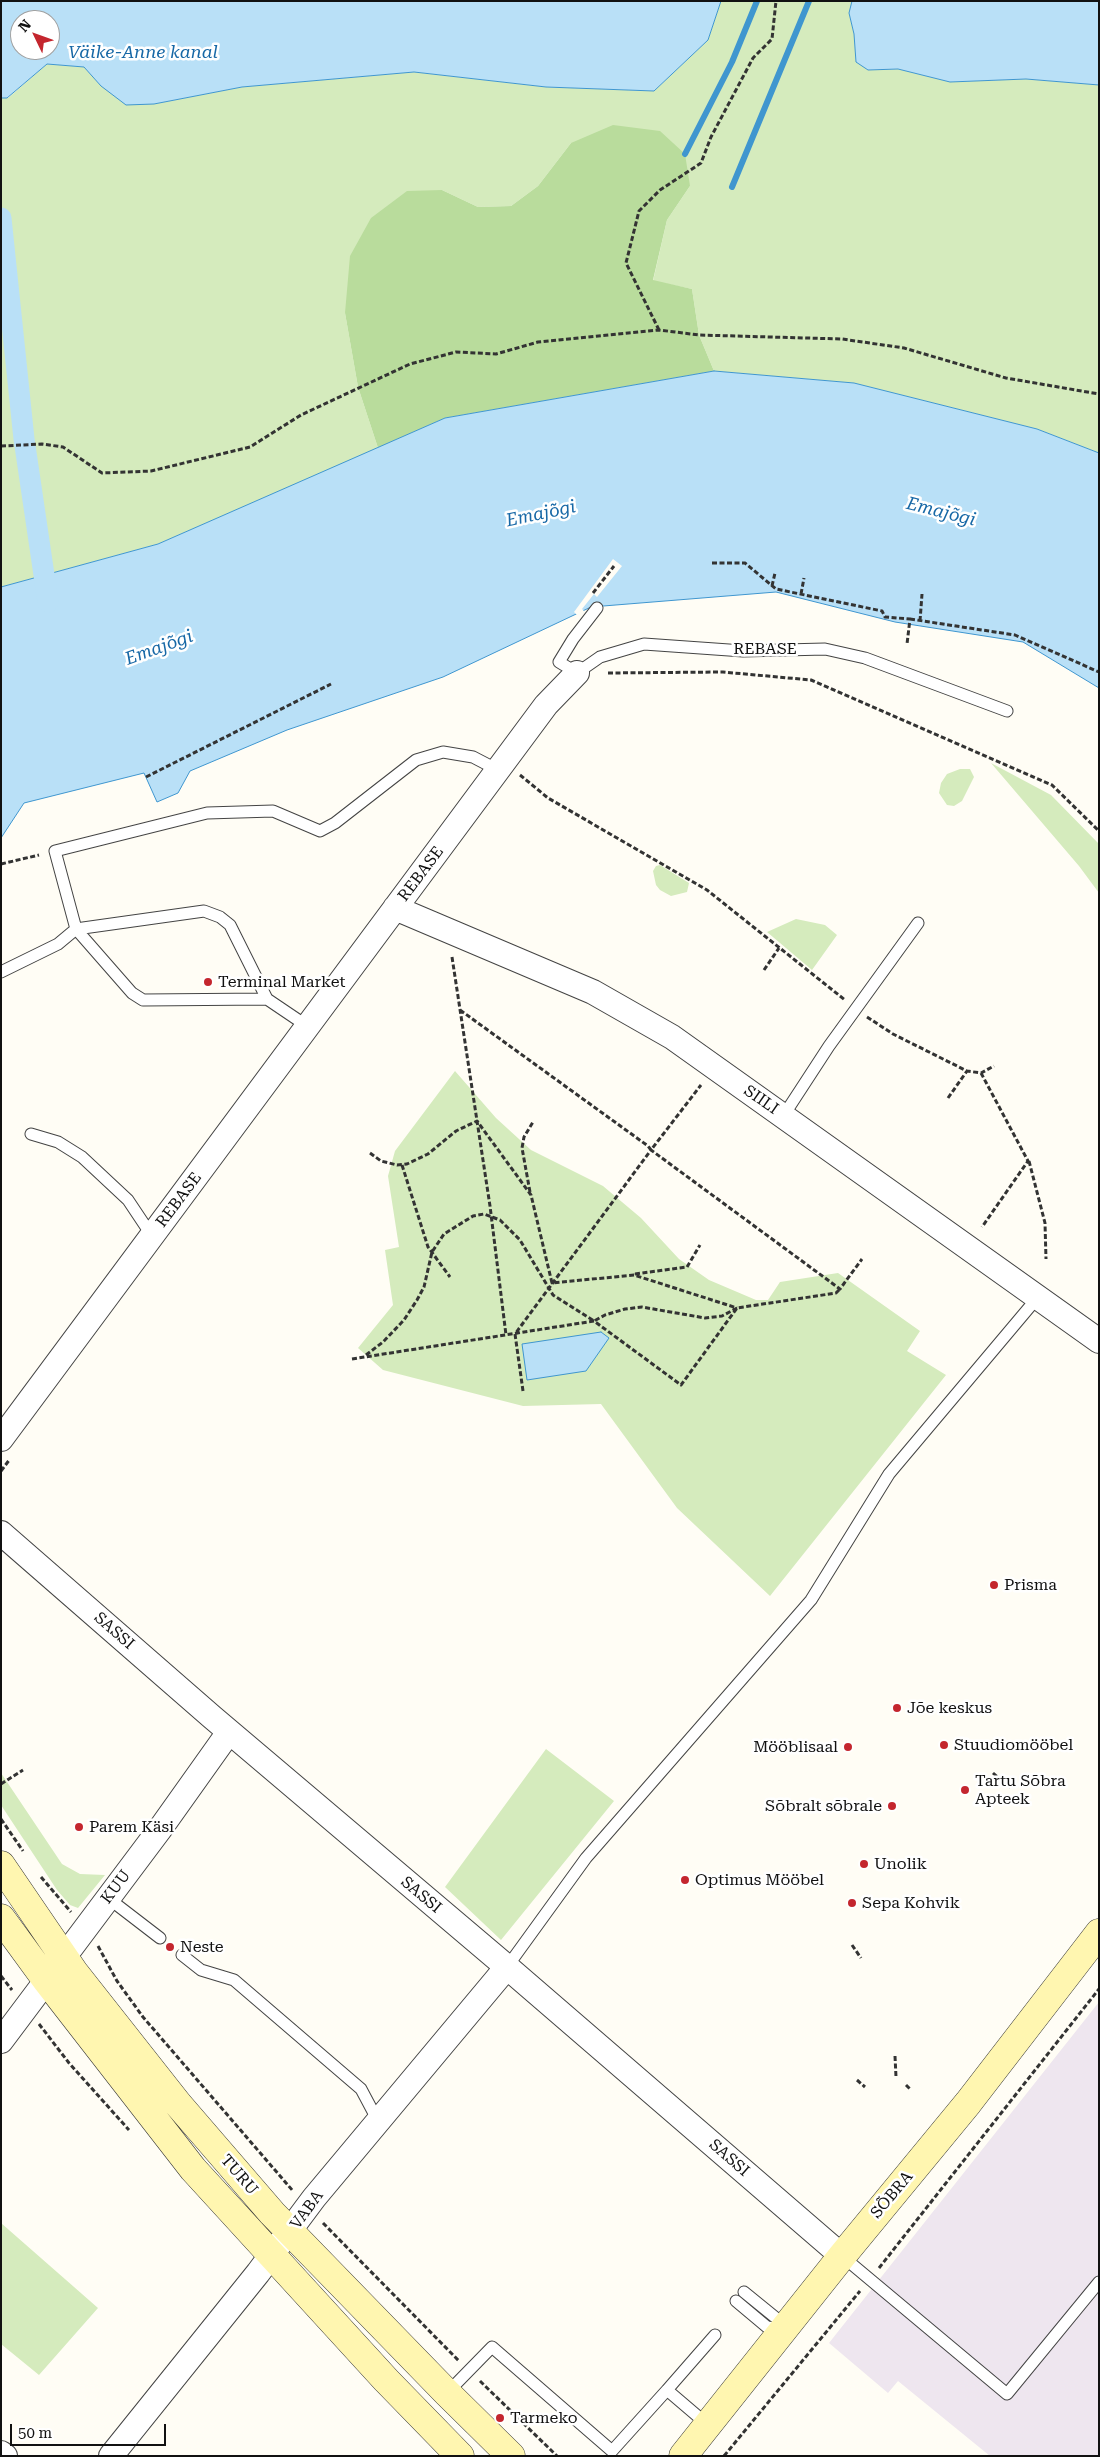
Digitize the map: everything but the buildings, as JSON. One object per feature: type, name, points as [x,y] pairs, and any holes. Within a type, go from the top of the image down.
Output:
[{"type":"main road","name":"TURU","points":[[1,1865],[64,1957],[178,2104],[290,2232],[511,2456]]},
{"type":"main road","name":"TURU","points":[[1,1918],[46,1981],[193,2168],[386,2380],[460,2456]]},
{"type":"main road","name":"SÕBRA","points":[[684,2456],[842,2256],[968,2103],[1099,1933]]},
{"type":"street","name":"REBASE","points":[[1,1439],[546,705],[577,673]]},
{"type":"street","name":"SIILI","points":[[395,908],[593,992],[672,1037],[1099,1341]]},
{"type":"street","name":"SASSI","points":[[1,1533],[229,1732],[507,1967],[842,2256]]},
{"type":"street","name":"KUU","points":[[1,2041],[229,1732]]},
{"type":"street","name":"VABA","points":[[111,2456],[272,2256],[308,2207],[507,1967]]},
{"type":"street","points":[[1,2453],[5,2456]]},
{"type":"lane","points":[[577,673],[559,662],[573,639],[597,608]]},
{"type":"lane","name":"REBASE","points":[[577,673],[600,657],[644,644],[743,651],[825,649],[864,658],[1007,711]]},
{"type":"lane","points":[[267,999],[143,1000],[132,993],[76,928],[55,851],[207,813],[273,811],[320,831],[335,823],[416,760],[443,752],[473,757],[501,766]]},
{"type":"lane","points":[[1,972],[58,944],[76,928],[204,911],[220,917],[230,925],[267,999],[308,1026]]},
{"type":"lane","points":[[784,1115],[829,1046],[918,923]]},
{"type":"lane","points":[[31,1134],[58,1142],[82,1157],[128,1200],[152,1236]]},
{"type":"lane","points":[[507,1967],[586,1858],[811,1600],[888,1474],[1038,1298]]},
{"type":"lane","points":[[108,1898],[160,1938]]},
{"type":"lane","points":[[182,1955],[201,1970],[234,1980],[361,2089],[378,2121]]},
{"type":"lane","points":[[842,2256],[1006,2394],[1099,2282]]},
{"type":"lane","points":[[740,2296],[767,2327],[784,2329]]},
{"type":"lane","points":[[447,2393],[492,2347],[612,2451],[715,2335]]},
{"type":"lane","points":[[667,2390],[708,2425]]},
{"type":"path","points":[[659,330],[626,263],[640,211],[660,190],[701,163],[711,137],[753,58],[772,39],[776,1]]},
{"type":"path","points":[[2,446],[42,444],[63,447],[102,473],[151,471],[250,447],[300,416],[410,364],[456,352],[496,354],[538,342],[659,330],[699,335],[860,341],[904,348],[1006,378],[1099,394]]},
{"type":"path","points":[[712,563],[745,563],[776,589],[882,611],[885,617],[1015,635],[1099,672]]},
{"type":"path","points":[[772,586],[775,573]]},
{"type":"path","points":[[800,594],[804,578]]},
{"type":"path","points":[[920,621],[922,594]]},
{"type":"path","points":[[907,644],[910,619]]},
{"type":"path","points":[[577,673],[723,672],[811,680],[1052,785],[1099,831]]},
{"type":"path","points":[[146,777],[331,684]]},
{"type":"path","points":[[501,766],[548,798],[707,890],[856,1009],[893,1034],[967,1071],[981,1073],[994,1066]]},
{"type":"path","points":[[1,864],[55,851]]},
{"type":"path","points":[[764,970],[779,948]]},
{"type":"path","points":[[452,957],[491,1215],[506,1335]]},
{"type":"path","points":[[460,1009],[840,1289]]},
{"type":"path","points":[[948,1098],[967,1071]]},
{"type":"path","points":[[981,1073],[1028,1161],[1045,1223],[1046,1259]]},
{"type":"path","points":[[523,1391],[515,1334],[701,1084]]},
{"type":"path","points":[[370,1153],[381,1161],[402,1165],[428,1154],[456,1131],[477,1121]]},
{"type":"path","points":[[477,1121],[531,1195]]},
{"type":"path","points":[[533,1122],[524,1137],[522,1148],[552,1283]]},
{"type":"path","points":[[982,1227],[1028,1161]]},
{"type":"path","points":[[402,1165],[417,1217],[432,1252],[450,1277]]},
{"type":"path","points":[[364,1357],[383,1342],[404,1320],[424,1287],[432,1252],[444,1234],[473,1216],[491,1215],[500,1220],[520,1240],[549,1289],[566,1305],[594,1321],[681,1385],[737,1308]]},
{"type":"path","points":[[552,1283],[687,1267],[700,1245]]},
{"type":"path","points":[[352,1358],[594,1321],[605,1315],[634,1308],[650,1308],[689,1317],[722,1316],[737,1308],[836,1293],[862,1259]]},
{"type":"path","points":[[634,1274],[737,1308]]},
{"type":"path","points":[[1,1784],[23,1770]]},
{"type":"path","points":[[993,1773],[1010,1788]]},
{"type":"path","points":[[1,1819],[27,1857]]},
{"type":"path","points":[[37,1872],[54,1896],[85,1928],[97,1944],[117,1981],[143,2017],[308,2207],[557,2456]]},
{"type":"path","points":[[852,1945],[861,1958]]},
{"type":"path","points":[[724,2456],[870,2279],[1099,1990]]},
{"type":"path","points":[[895,2056],[896,2077]]},
{"type":"path","points":[[857,2080],[865,2087]]},
{"type":"path","points":[[906,2085],[910,2089]]},
{"type":"shaded area","points":[[1099,2002],[1099,2456],[990,2456],[898,2381],[888,2393],[829,2343]]},
{"type":"green space","points":[[721,1],[852,1],[849,13],[854,34],[856,61],[868,70],[898,69],[950,82],[1026,79],[1099,85],[1099,453],[1037,429],[854,383],[714,371],[699,335],[692,289],[653,281],[667,220],[690,186],[571,143],[538,186],[511,206],[478,207],[442,190],[345,313],[358,387],[378,448],[158,544],[1,587],[1,98],[8,98],[47,64],[84,67],[101,86],[154,104],[242,87],[414,72],[546,87],[654,91],[708,40]]},
{"type":"green space","points":[[613,125],[660,131],[685,154],[690,186],[667,220],[653,280],[692,289],[699,335],[714,371],[445,418],[378,448],[358,387],[345,313],[350,256],[371,218],[407,191],[442,190],[478,207],[511,206],[538,186],[571,143]]},
{"type":"green space","points":[[991,763],[1051,795],[1099,844],[1099,893],[1079,866]]},
{"type":"green space","points":[[960,769],[970,769],[974,777],[962,801],[954,806],[947,805],[939,793],[941,783],[947,774]]},
{"type":"green space","points":[[660,865],[689,883],[687,892],[671,896],[660,890],[656,885],[653,871],[656,866]]},
{"type":"green space","points":[[796,919],[825,925],[837,935],[812,970],[767,932]]},
{"type":"green space","points":[[455,1071],[496,1118],[531,1150],[603,1186],[641,1218],[679,1259],[709,1280],[756,1300],[768,1300],[780,1282],[838,1273],[920,1331],[907,1351],[946,1375],[770,1596],[677,1508],[601,1404],[523,1406],[383,1370],[358,1348],[393,1305],[385,1250],[399,1247],[388,1176],[395,1151]]},
{"type":"green space","points":[[546,1749],[614,1801],[501,1940],[445,1887]]},
{"type":"green space","points":[[1,1773],[62,1864],[80,1874],[105,1875],[78,1908],[70,1905],[57,1890],[1,1805]]},
{"type":"green space","points":[[1,2223],[98,2308],[39,2375],[1,2344]]},
{"type":"water","name":"Väike-Anne kanal","points":[[1,1],[721,1],[708,40],[654,91],[546,87],[414,72],[242,87],[154,104],[126,105],[101,86],[84,67],[47,64],[7,98],[1,98]]},
{"type":"water","points":[[852,1],[1099,1],[1099,85],[1026,79],[950,82],[898,69],[868,70],[856,62],[854,34],[849,13]]},
{"type":"water","name":"Emajõgi","points":[[714,371],[854,383],[1037,429],[1099,453],[1099,688],[1023,642],[895,622],[776,592],[591,607],[443,677],[287,730],[190,771],[178,793],[157,802],[144,773],[24,803],[1,838],[1,587],[158,544],[445,418]]},
{"type":"water","points":[[601,1332],[609,1338],[586,1371],[527,1380],[522,1344]]},
{"type":"pier","points":[[613,559],[622,566],[597,597],[594,594],[582,609],[585,612],[578,616],[574,612]]},
{"type":"waterway","points":[[685,154],[732,62],[757,1]]},
{"type":"waterway","points":[[732,187],[809,1]]},
{"type":"waterway","points":[[1,218],[24,439],[48,602]]},
{"type":"place","name":"Terminal Market","points":[[208,982]]},
{"type":"place","name":"Prisma","points":[[994,1585]]},
{"type":"place","name":"Jõe keskus","points":[[897,1708]]},
{"type":"place","name":"Stuudiomööbel","points":[[944,1745]]},
{"type":"place","name":"Mööblisaal","points":[[848,1747]]},
{"type":"place","name":"Tartu Sõbra Apteek","points":[[965,1790]]},
{"type":"place","name":"Sõbralt sõbrale","points":[[892,1806]]},
{"type":"place","name":"Parem Käsi","points":[[79,1827]]},
{"type":"place","name":"Unolik","points":[[864,1864]]},
{"type":"place","name":"Optimus Mööbel","points":[[685,1880]]},
{"type":"place","name":"Sepa Kohvik","points":[[852,1903]]},
{"type":"place","name":"Neste","points":[[170,1947]]},
{"type":"place","name":"Tarmeko","points":[[500,2418]]}]
